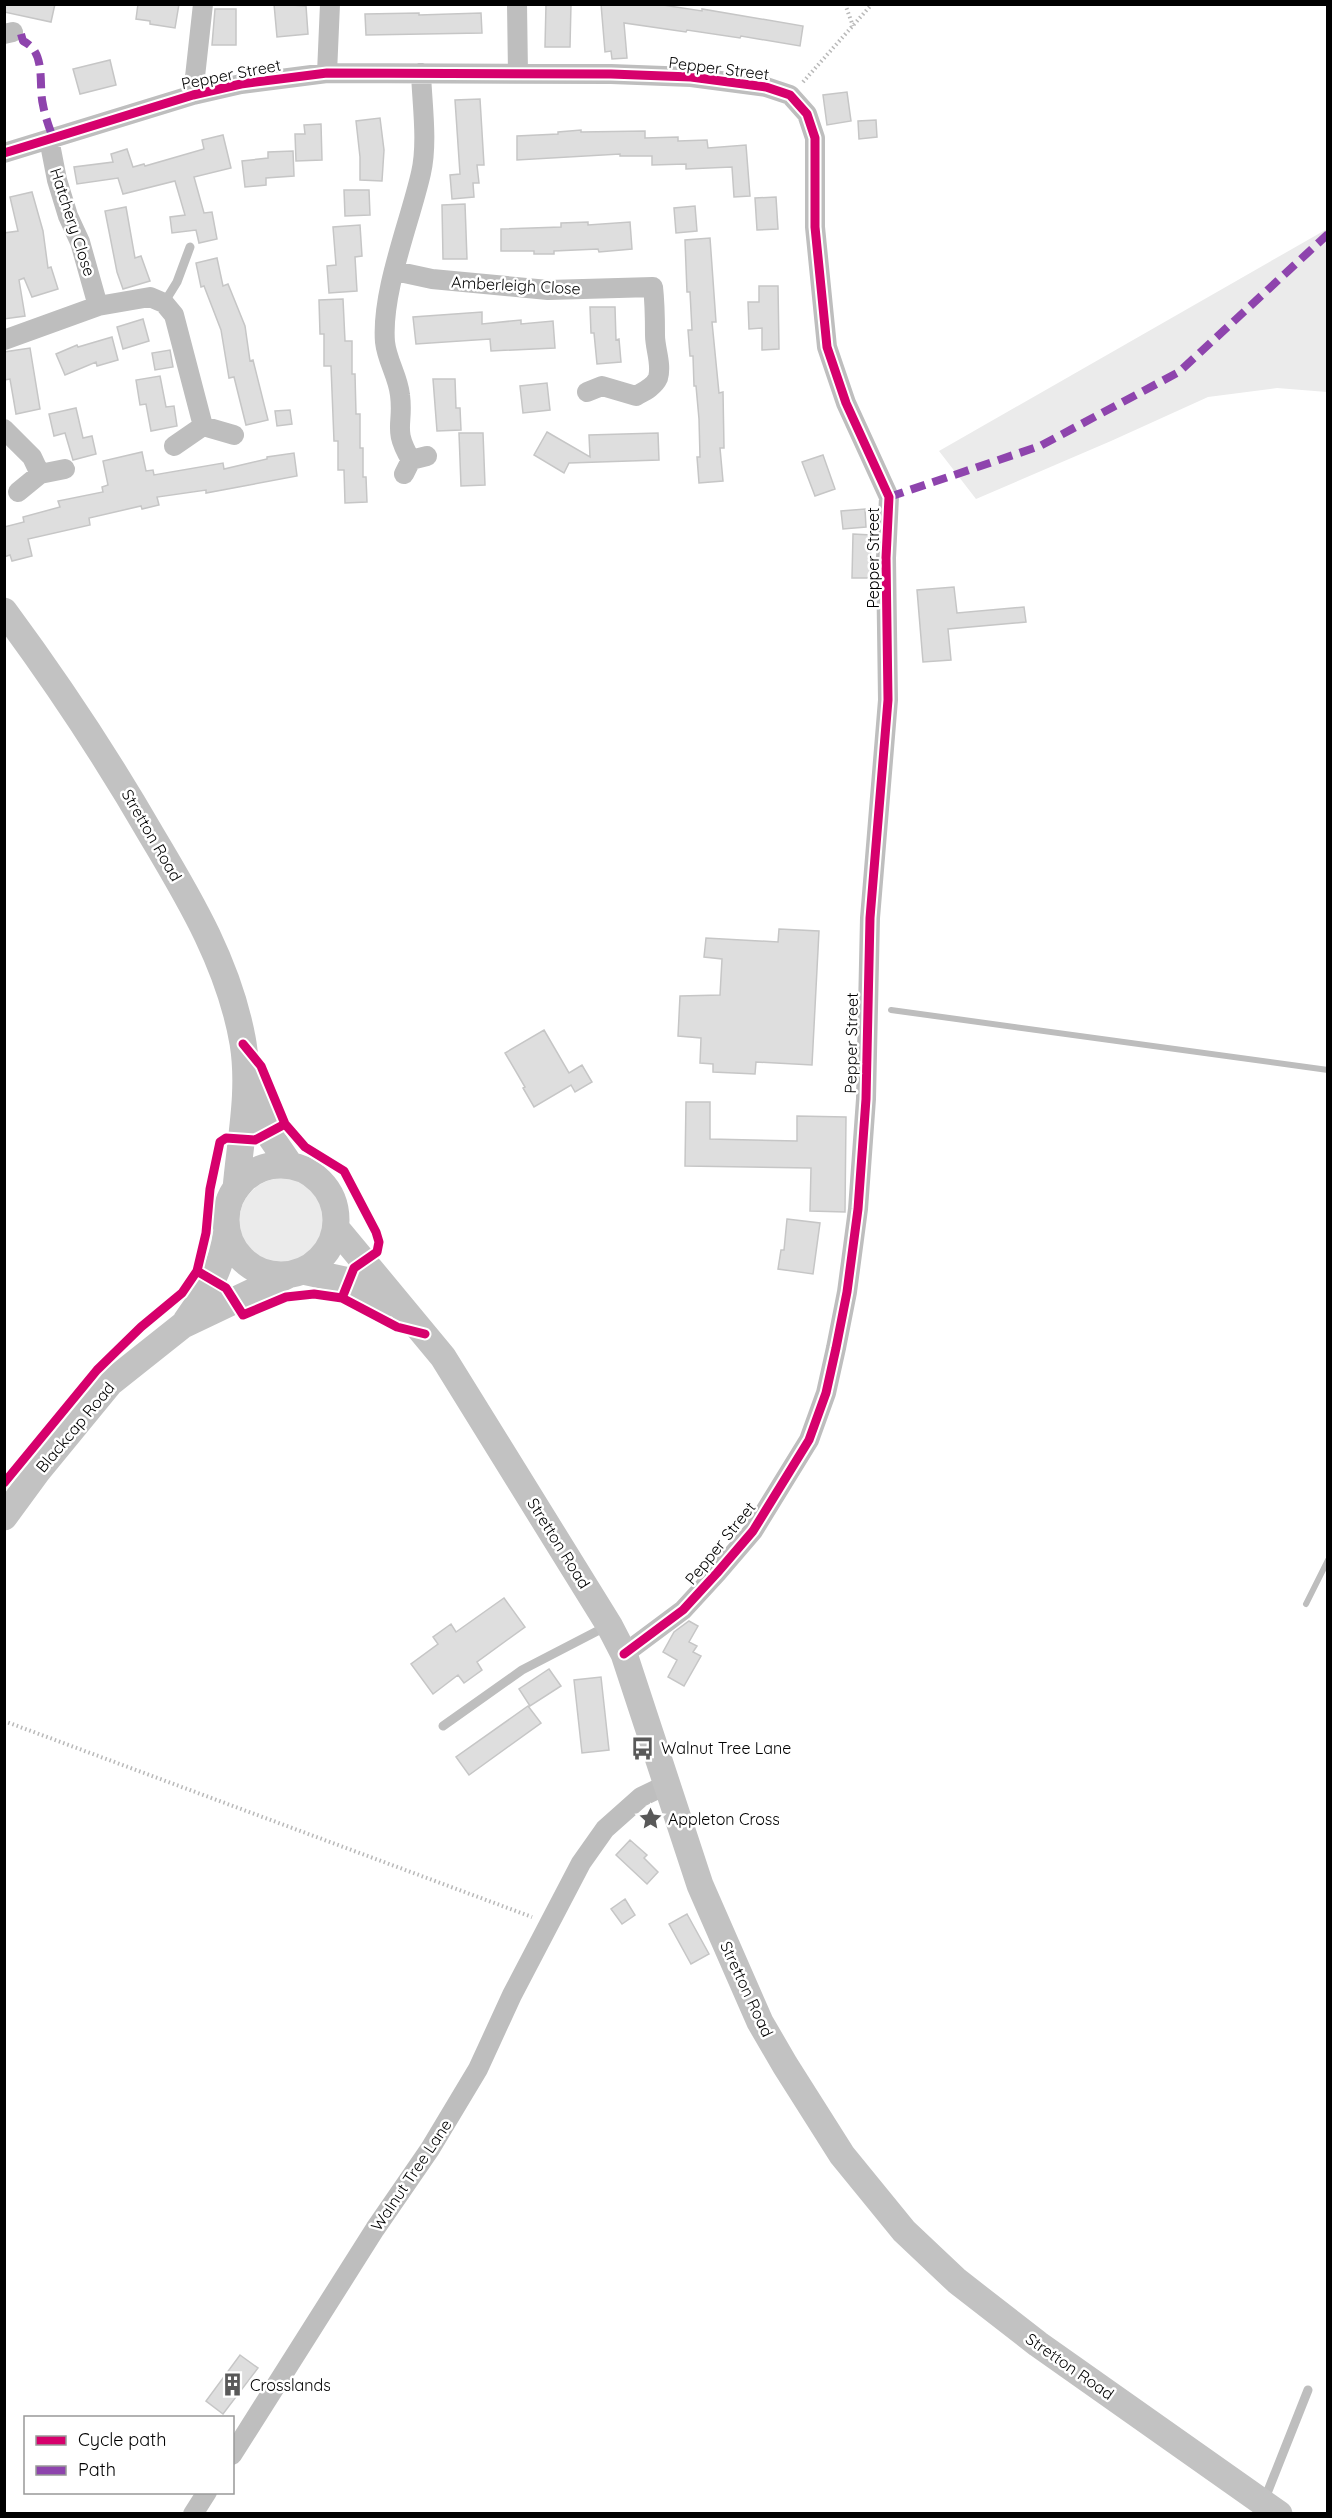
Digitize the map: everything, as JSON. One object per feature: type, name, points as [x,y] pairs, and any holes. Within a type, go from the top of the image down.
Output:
[{"type":"main road","name":"Stretton Road","points":[[4,611],[107,758],[212,943],[232,995],[243,1044],[247,1083],[236,1189]]},
{"type":"main road","name":"Stretton Road","points":[[247,1083],[268,1133],[290,1166]]},
{"type":"main road","points":[[274,1165],[290,1166],[307,1171],[321,1182],[331,1197],[336,1214],[336,1228],[330,1245],[319,1260],[295,1273],[271,1274],[255,1269],[242,1259],[232,1245],[227,1230],[226,1215],[236,1189],[246,1177],[260,1169],[274,1165]]},
{"type":"main road","name":"Stretton Road","points":[[336,1228],[443,1357],[609,1625],[624,1654],[700,1885],[760,2022],[842,2155],[904,2231],[957,2281],[1038,2344],[1271,2508]]},
{"type":"main road","name":"Blackcap Road","points":[[183,1325],[213,1281],[224,1251],[227,1230]]},
{"type":"main road","name":"Stretton Road","points":[[295,1273],[349,1281],[408,1315]]},
{"type":"main road","name":"Blackcap Road","points":[[4,1517],[37,1472],[110,1383],[183,1325],[233,1299],[295,1273]]},
{"type":"street","points":[[193,95],[203,4]]},
{"type":"street","points":[[327,73],[330,4]]},
{"type":"street","points":[[517,4],[518,74]]},
{"type":"street","name":"Pepper Street","points":[[4,153],[193,95],[241,84],[327,73],[691,77],[766,87],[790,95],[807,114],[815,138],[815,227],[827,347],[846,403],[889,497],[886,558],[888,700],[870,918],[866,1099],[858,1209],[836,1348],[826,1393],[809,1440],[753,1531],[724,1565],[683,1610],[624,1654]]},
{"type":"street","points":[[414,463],[400,443],[398,430],[400,396],[386,342],[387,309],[395,271],[422,172],[424,155],[421,73]]},
{"type":"street","name":"Hatchery Close","points":[[49,139],[57,180],[90,274],[98,306]]},
{"type":"street","name":"Amberleigh Close","points":[[395,271],[432,279],[548,290],[653,287],[656,312],[654,337],[662,398]]},
{"type":"street","points":[[4,340],[98,306],[150,297],[165,303],[174,315],[203,426]]},
{"type":"street","points":[[587,392],[602,387],[636,396],[647,390],[658,379]]},
{"type":"street","points":[[203,426],[234,435]]},
{"type":"street","points":[[174,446],[203,426]]},
{"type":"street","points":[[4,429],[32,457],[40,474]]},
{"type":"street","points":[[18,492],[40,474],[65,469]]},
{"type":"street","name":"Walnut Tree Lane","points":[[234,2452],[375,2229],[430,2149],[478,2069],[549,1922],[581,1863],[605,1829],[641,1797],[668,1784]]},
{"type":"street","points":[[193,2514],[206,2494]]},
{"type":"lane","points":[[165,303],[177,282],[190,247]]},
{"type":"lane","points":[[443,1726],[522,1670],[609,1625]]},
{"type":"lane","points":[[1271,2508],[1308,2390]]},
{"type":"path","points":[[845,4],[853,26]]},
{"type":"path","points":[[790,95],[872,4]]},
{"type":"path","points":[[4,1721],[549,1922]]},
{"type":"shaded area","points":[[1327,229],[1327,392],[1277,388],[1208,397],[976,499],[939,451]]},
{"type":"shaded area","points":[[283,1178],[300,1181],[314,1191],[324,1205],[327,1222],[324,1239],[314,1253],[300,1263],[283,1266],[266,1263],[252,1253],[242,1239],[239,1222],[242,1205],[252,1191],[266,1181]]},
{"type":"building","points":[[4,4],[55,4],[51,22],[4,12]]},
{"type":"building","points":[[138,4],[179,4],[175,28],[136,19]]},
{"type":"building","points":[[274,4],[306,6],[308,34],[277,37]]},
{"type":"building","points":[[546,4],[571,4],[570,47],[545,47]]},
{"type":"building","points":[[601,4],[656,4],[702,11],[702,9],[803,26],[800,46],[741,36],[740,38],[687,30],[686,32],[624,23],[627,58],[612,59],[611,51],[605,52]]},
{"type":"building","points":[[215,9],[236,9],[236,45],[212,45]]},
{"type":"building","points":[[419,13],[419,15],[481,13],[482,33],[366,35],[365,14]]},
{"type":"building","points":[[110,60],[116,85],[80,94],[73,69]]},
{"type":"building","points":[[847,92],[851,121],[827,125],[823,95]]},
{"type":"building","points":[[480,99],[484,165],[477,165],[479,183],[473,183],[474,197],[452,199],[450,175],[460,174],[455,100]]},
{"type":"building","points":[[380,118],[384,150],[382,181],[360,180],[356,121]]},
{"type":"building","points":[[876,120],[877,137],[859,139],[858,121]]},
{"type":"building","points":[[321,124],[322,160],[296,161],[295,134],[305,134],[304,125]]},
{"type":"building","points":[[581,130],[581,132],[645,131],[645,138],[678,137],[678,141],[707,140],[708,148],[746,145],[750,196],[734,197],[732,167],[686,169],[686,164],[652,165],[652,156],[620,156],[620,154],[517,160],[517,136],[558,134],[558,132]]},
{"type":"building","points":[[223,135],[231,168],[194,177],[204,213],[212,212],[217,239],[199,243],[196,230],[172,233],[170,217],[185,215],[175,181],[123,194],[118,178],[77,184],[74,167],[113,162],[111,154],[127,149],[133,167],[144,164],[145,166],[204,149],[202,140]]},
{"type":"building","points":[[293,151],[294,176],[266,178],[266,185],[245,187],[242,161],[268,158],[268,152]]},
{"type":"building","points":[[344,190],[369,190],[370,215],[345,216]]},
{"type":"building","points":[[32,192],[43,231],[48,268],[51,267],[58,289],[32,297],[24,278],[19,280],[25,316],[4,319],[4,233],[18,231],[10,197]]},
{"type":"building","points":[[776,197],[778,229],[757,230],[755,198]]},
{"type":"building","points":[[465,204],[467,259],[443,259],[442,205]]},
{"type":"building","points":[[695,206],[697,231],[676,233],[674,208]]},
{"type":"building","points":[[126,207],[135,258],[141,256],[150,281],[123,289],[117,272],[105,211]]},
{"type":"building","points":[[588,222],[588,225],[630,222],[632,249],[599,252],[598,249],[554,251],[554,254],[534,254],[534,251],[501,251],[501,229],[561,227],[561,223]]},
{"type":"building","points":[[360,225],[362,256],[355,257],[357,291],[329,293],[327,266],[336,265],[333,227]]},
{"type":"building","points":[[710,238],[716,322],[712,322],[719,393],[723,392],[724,448],[720,448],[723,481],[699,483],[697,457],[700,457],[699,419],[696,386],[694,386],[693,356],[690,356],[688,330],[692,330],[690,292],[687,292],[685,240]]},
{"type":"building","points":[[217,258],[223,286],[228,284],[245,326],[250,361],[253,360],[268,420],[246,425],[234,377],[229,378],[221,330],[204,286],[201,287],[196,263]]},
{"type":"building","points":[[759,286],[778,286],[779,349],[762,350],[762,328],[749,329],[748,302],[759,302]]},
{"type":"building","points":[[343,299],[345,341],[352,341],[352,374],[355,374],[356,414],[360,414],[360,448],[363,448],[363,477],[366,477],[367,502],[345,503],[344,470],[338,470],[338,441],[334,441],[331,366],[324,366],[324,334],[320,334],[319,300]]},
{"type":"building","points":[[590,307],[615,307],[616,340],[619,339],[621,362],[597,364],[594,333],[591,333]]},
{"type":"building","points":[[482,312],[482,324],[521,320],[521,324],[553,321],[555,348],[491,351],[490,339],[416,344],[413,317]]},
{"type":"building","points":[[143,319],[149,341],[123,349],[117,327]]},
{"type":"building","points":[[112,337],[118,360],[97,366],[96,362],[65,375],[56,354],[77,345],[78,347]]},
{"type":"building","points":[[30,348],[40,409],[16,414],[10,379],[4,380],[4,352]]},
{"type":"building","points":[[170,350],[173,367],[155,370],[152,353]]},
{"type":"building","points":[[160,376],[166,407],[174,406],[177,426],[151,431],[146,404],[140,405],[136,380]]},
{"type":"building","points":[[433,379],[455,379],[456,408],[460,408],[461,430],[437,431]]},
{"type":"building","points":[[547,383],[550,410],[523,413],[520,386]]},
{"type":"building","points":[[76,408],[83,438],[92,436],[96,454],[73,460],[65,433],[54,436],[49,414]]},
{"type":"building","points":[[290,410],[292,424],[277,426],[275,411]]},
{"type":"building","points":[[547,432],[590,457],[589,435],[658,433],[659,460],[569,463],[564,473],[534,455]]},
{"type":"building","points":[[459,433],[483,433],[485,485],[461,486]]},
{"type":"building","points":[[142,452],[146,471],[153,470],[154,475],[223,463],[224,469],[267,459],[267,457],[294,453],[297,476],[206,493],[206,490],[157,497],[159,505],[142,509],[141,506],[89,518],[90,525],[28,539],[32,556],[12,561],[10,555],[4,557],[4,527],[24,522],[23,517],[60,507],[58,501],[103,492],[102,487],[108,485],[103,461]]},
{"type":"building","points":[[823,455],[835,489],[815,496],[802,462]]},
{"type":"building","points":[[865,509],[866,527],[843,529],[841,511]]},
{"type":"building","points":[[853,534],[871,535],[870,578],[852,578]]},
{"type":"building","points":[[954,587],[957,613],[1024,607],[1026,622],[948,629],[951,660],[923,662],[917,590]]},
{"type":"building","points":[[779,929],[819,931],[812,1065],[756,1062],[755,1074],[713,1072],[713,1064],[700,1063],[701,1038],[678,1036],[680,996],[720,995],[722,959],[704,957],[706,938],[778,942]]},
{"type":"building","points":[[544,1030],[569,1073],[582,1065],[592,1082],[575,1092],[571,1085],[534,1107],[505,1053]]},
{"type":"building","points":[[686,1102],[710,1102],[710,1139],[797,1141],[797,1116],[846,1117],[845,1212],[810,1211],[811,1168],[685,1166]]},
{"type":"building","points":[[787,1219],[820,1223],[813,1274],[778,1269],[781,1250],[784,1250]]},
{"type":"building","points":[[504,1598],[525,1627],[477,1662],[482,1670],[464,1683],[458,1675],[433,1694],[411,1664],[438,1644],[433,1637],[451,1624],[456,1632]]},
{"type":"building","points":[[689,1621],[698,1626],[689,1642],[697,1646],[693,1652],[701,1656],[684,1686],[668,1677],[677,1660],[663,1652],[674,1632]]},
{"type":"building","points":[[549,1669],[561,1686],[530,1706],[519,1689]]},
{"type":"building","points":[[601,1677],[609,1750],[582,1753],[574,1680]]},
{"type":"building","points":[[528,1706],[541,1723],[469,1775],[456,1757]]},
{"type":"building","points":[[630,1840],[647,1855],[644,1858],[658,1872],[647,1884],[616,1855]]},
{"type":"building","points":[[625,1899],[635,1915],[622,1924],[611,1909]]},
{"type":"building","points":[[687,1914],[709,1954],[691,1964],[669,1924]]},
{"type":"building","name":"Crosslands","points":[[240,2355],[258,2368],[223,2414],[206,2401]]},
{"type":"waterway","points":[[891,1010],[1328,1070]]},
{"type":"waterway","points":[[1306,1604],[1328,1560]]},
{"type":"marked path","points":[[21,34],[23,41],[31,46],[39,61],[43,105],[53,138]]},
{"type":"marked path","points":[[889,497],[1040,446],[1179,372],[1328,234]]},
{"type":"cycle path","points":[[4,153],[193,95],[241,84],[327,73],[611,74],[691,77],[766,87],[790,95],[807,114],[815,138],[815,227],[827,347],[846,403],[889,497],[886,558],[888,700],[870,918],[866,1099],[858,1209],[847,1292],[836,1348],[826,1393],[809,1440],[753,1531],[717,1573],[683,1610],[624,1654]]},
{"type":"cycle path","points":[[243,1044],[261,1066],[285,1124],[305,1147],[344,1171],[376,1232],[379,1242],[377,1252],[354,1268],[342,1298]]},
{"type":"cycle path","points":[[4,1483],[97,1370],[141,1327],[182,1293],[197,1271],[206,1233],[210,1189],[220,1142],[226,1138],[255,1140],[285,1124]]},
{"type":"cycle path","points":[[197,1271],[226,1288],[243,1315],[286,1297],[314,1294],[342,1298],[397,1327],[425,1334]]},
{"type":"place","name":"Walnut Tree Lane","points":[[643,1748]]},
{"type":"place","name":"Appleton Cross","points":[[650,1819]]},
{"type":"place","name":"Crosslands","points":[[232,2385]]}]
